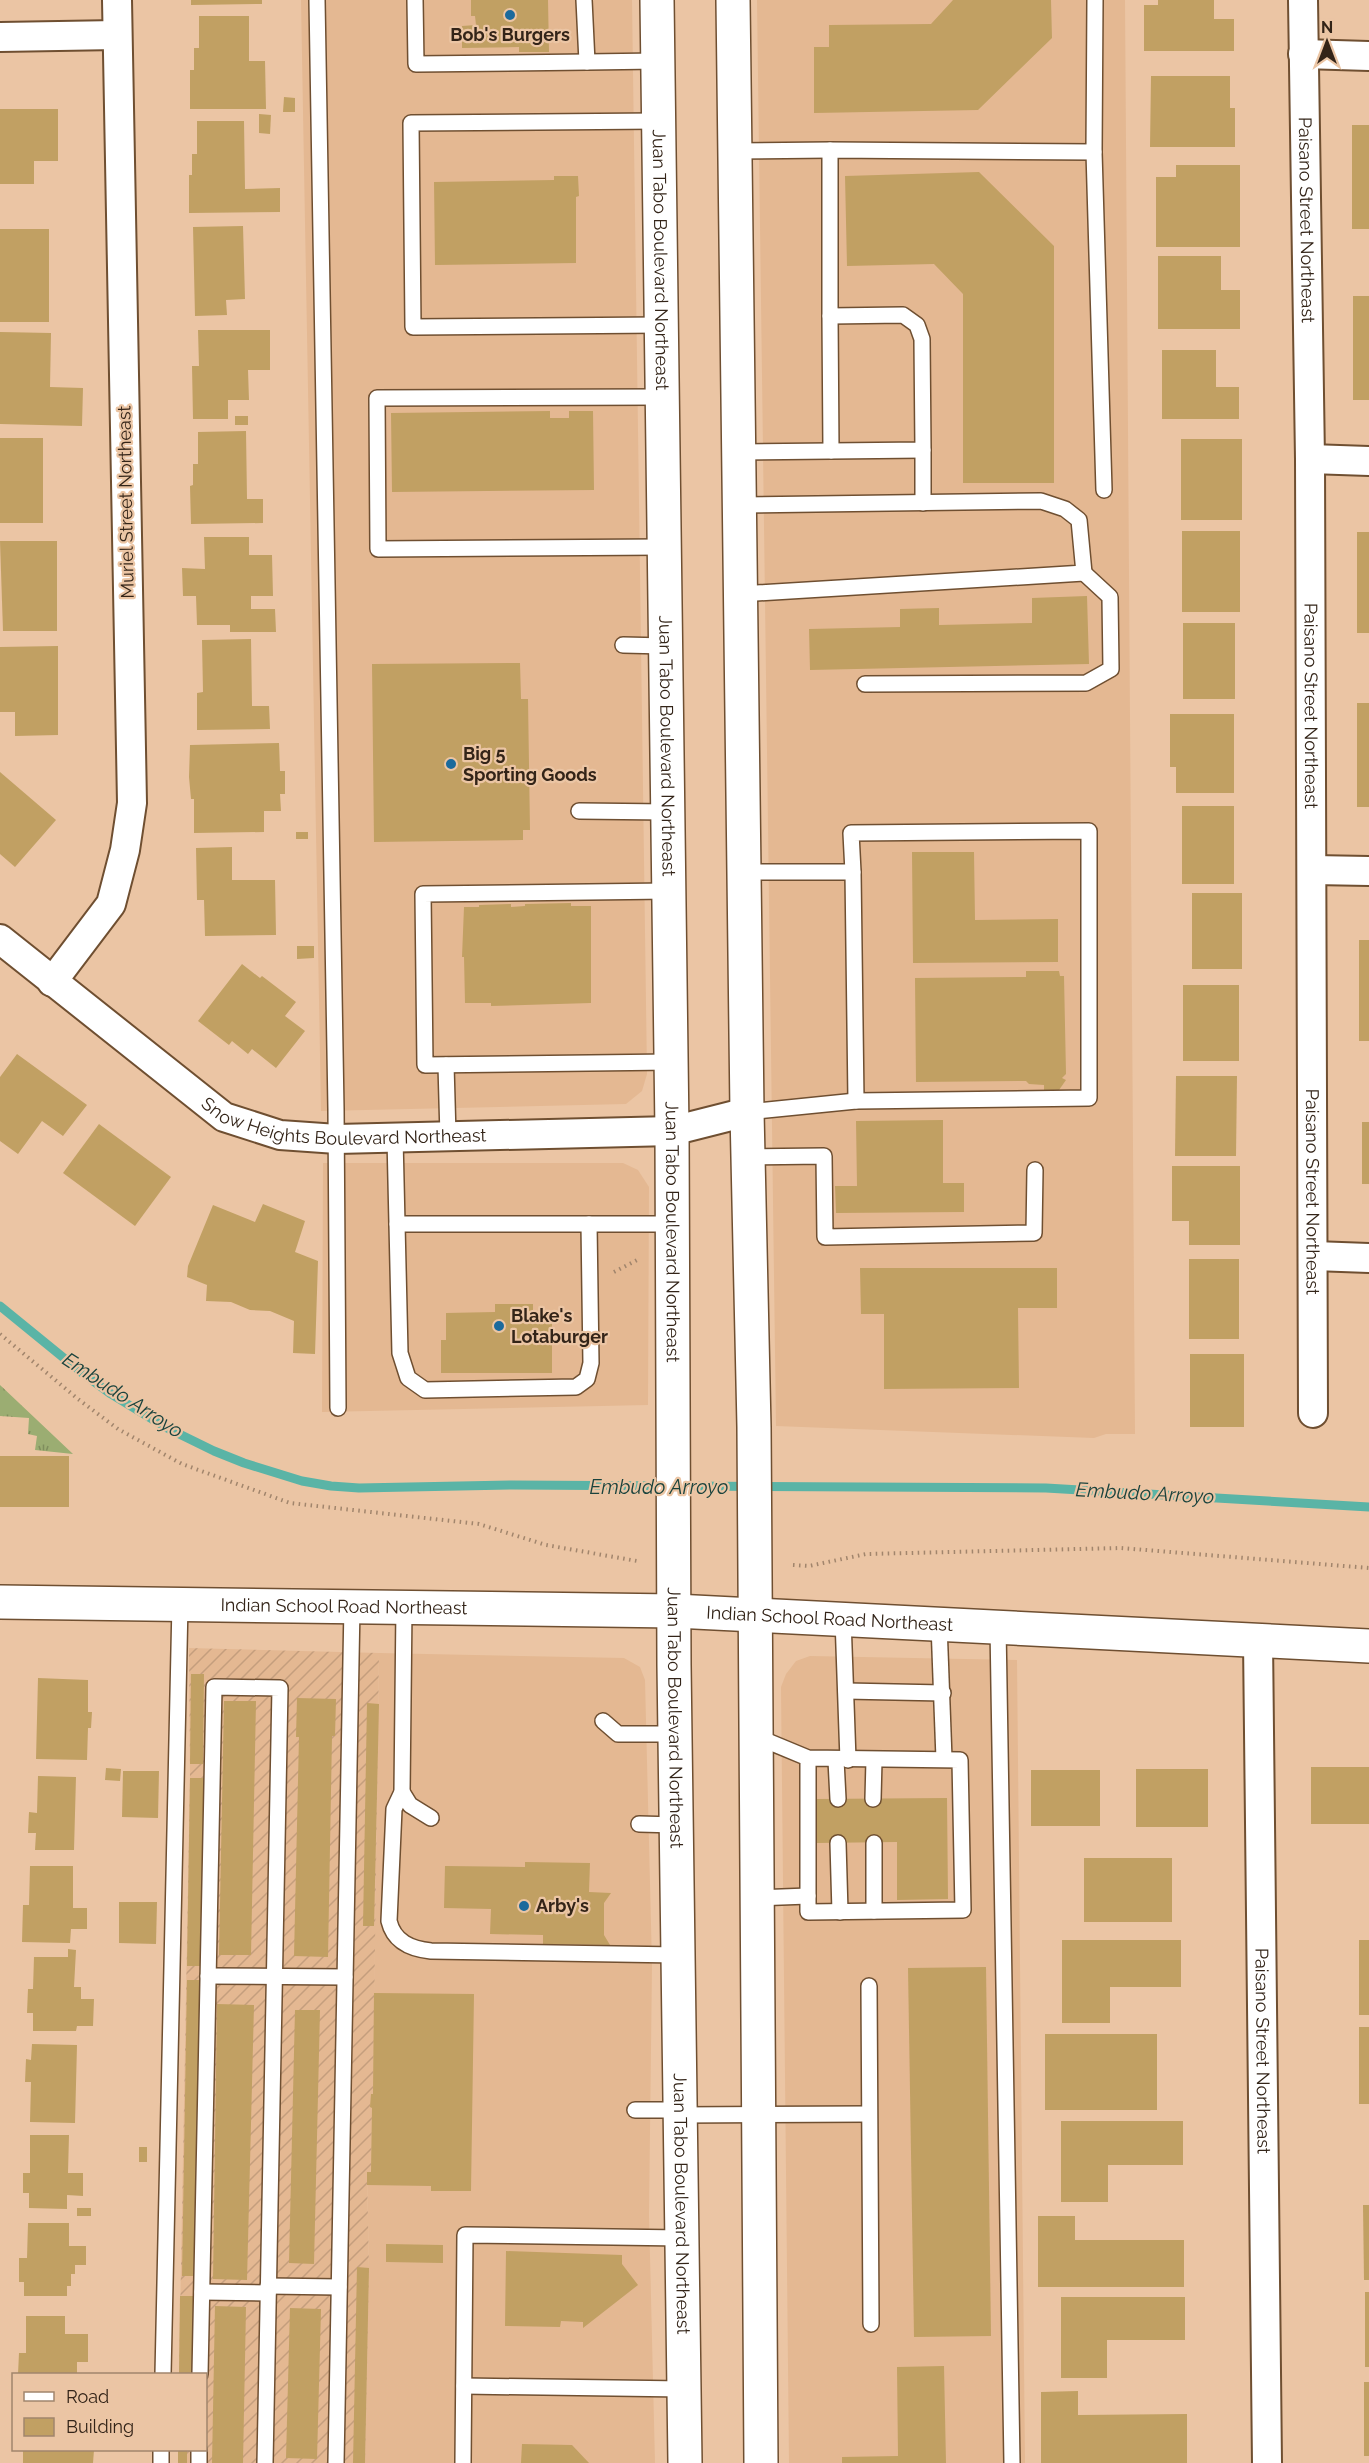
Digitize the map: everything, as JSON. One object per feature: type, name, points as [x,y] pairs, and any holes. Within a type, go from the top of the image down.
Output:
[{"type":"main road","name":"Juan Tabo Boulevard Northeast","points":[[657,0],[672,1131],[673,1530],[685,2463]]},
{"type":"main road","points":[[733,0],[747,1112],[754,1427],[761,2463]]},
{"type":"main road","name":"Indian School Road Northeast","points":[[0,1602],[675,1611],[1369,1646]]},
{"type":"street","name":"Muriel Street Northeast","points":[[52,982],[111,904],[125,850],[132,803],[117,0]]},
{"type":"street","name":"Paisano Street Northeast","points":[[1303,0],[1313,870],[1313,1413]]},
{"type":"street","points":[[0,37],[117,35]]},
{"type":"street","points":[[1304,54],[1369,56]]},
{"type":"street","points":[[1310,459],[1369,461]]},
{"type":"street","points":[[1313,870],[1369,871]]},
{"type":"street","name":"Snow Heights Boulevard Northeast","points":[[0,939],[224,1117],[280,1135],[337,1139],[672,1131],[747,1112]]},
{"type":"street","points":[[1314,1256],[1369,1258]]},
{"type":"street","name":"Paisano Street Northeast","points":[[1258,1640],[1267,2463]]},
{"type":"lane","points":[[317,0],[337,1139],[338,1408]]},
{"type":"lane","points":[[415,0],[416,64],[658,61]]},
{"type":"lane","points":[[584,0],[587,62]]},
{"type":"lane","points":[[1095,0],[1094,152],[1104,490]]},
{"type":"lane","points":[[658,121],[411,123],[414,327],[661,325]]},
{"type":"lane","points":[[830,150],[831,451]]},
{"type":"lane","points":[[735,151],[1094,152]]},
{"type":"lane","points":[[830,316],[903,315],[917,325],[922,339],[923,503]]},
{"type":"lane","points":[[662,396],[377,398],[378,549],[664,547]]},
{"type":"lane","points":[[739,452],[923,450]]},
{"type":"lane","points":[[739,505],[1041,501],[1065,509],[1079,520],[1084,573],[1110,597],[1111,669],[1086,683],[865,684]]},
{"type":"lane","points":[[741,594],[1084,573]]},
{"type":"lane","points":[[623,645],[665,646]]},
{"type":"lane","points":[[579,811],[667,812]]},
{"type":"lane","points":[[747,1112],[856,1101],[1089,1098],[1089,831],[851,833],[856,1101]]},
{"type":"lane","points":[[744,872],[853,872]]},
{"type":"lane","points":[[668,891],[423,894],[425,1065],[671,1062]]},
{"type":"lane","points":[[446,1065],[448,1136]]},
{"type":"lane","points":[[395,1138],[400,1353],[408,1378],[425,1390],[576,1387],[587,1379],[591,1363],[589,1224]]},
{"type":"lane","points":[[748,1157],[824,1156],[825,1237],[1034,1233],[1035,1170]]},
{"type":"lane","points":[[397,1224],[672,1224]]},
{"type":"lane","points":[[163,2373],[180,1604]]},
{"type":"lane","points":[[336,2463],[352,1606]]},
{"type":"lane","points":[[404,1607],[402,1792],[394,1809],[389,1921],[396,1936],[415,1949],[431,1951],[678,1955]]},
{"type":"lane","points":[[838,1799],[846,1691],[843,1619]]},
{"type":"lane","points":[[939,1624],[944,1759]]},
{"type":"lane","points":[[998,1627],[1012,2463]]},
{"type":"lane","points":[[200,2373],[214,1687],[280,1688],[265,2463]]},
{"type":"lane","points":[[846,1691],[943,1693]]},
{"type":"lane","points":[[603,1721],[618,1734],[675,1734]]},
{"type":"lane","points":[[755,1736],[808,1758],[960,1760],[963,1910],[808,1912],[808,1758]]},
{"type":"lane","points":[[873,1799],[874,1760]]},
{"type":"lane","points":[[402,1792],[410,1805],[431,1818]]},
{"type":"lane","points":[[639,1824],[676,1825]]},
{"type":"lane","points":[[838,1843],[840,1911]]},
{"type":"lane","points":[[874,1843],[874,1911]]},
{"type":"lane","points":[[756,1898],[808,1896]]},
{"type":"lane","points":[[208,1976],[345,1977]]},
{"type":"lane","points":[[869,1986],[871,2324]]},
{"type":"lane","points":[[635,2110],[758,2114],[869,2114]]},
{"type":"lane","points":[[463,2463],[465,2235],[682,2238]]},
{"type":"lane","points":[[202,2292],[339,2287]]},
{"type":"lane","points":[[464,2386],[684,2389]]},
{"type":"path","points":[[610,1274],[642,1257]]},
{"type":"path","points":[[0,1334],[118,1429],[182,1464],[290,1503],[478,1524],[546,1545],[637,1561]]},
{"type":"path","points":[[793,1565],[809,1566],[866,1554],[1121,1548],[1369,1568]]},
{"type":"shaded area","points":[[301,0],[632,0],[647,1074],[642,1091],[626,1104],[321,1111]]},
{"type":"shaded area","points":[[757,0],[1125,0],[1135,1434],[1106,1434],[1094,1438],[776,1426]]},
{"type":"shaded area","points":[[323,1163],[623,1163],[638,1170],[649,1187],[648,1405],[322,1412]]},
{"type":"shaded area","points":[[189,1648],[379,1653],[373,2094],[370,2107],[372,2108],[371,2172],[367,2173],[369,2268],[365,2463],[178,2463],[178,2451],[207,2451],[207,2373],[179,2373],[190,1778]]},
{"type":"shaded area","points":[[379,1653],[624,1658],[640,1667],[645,1680],[652,1965],[649,2215],[655,2463],[365,2463],[369,2268],[367,2172],[374,1993]]},
{"type":"shaded area","points":[[810,1656],[1017,1660],[1025,2463],[789,2463],[781,1687],[786,1674],[796,1661]]},
{"type":"green space","points":[[0,1385],[73,1454],[35,1450],[37,1436],[28,1434],[29,1418],[0,1416]]},
{"type":"building","points":[[191,0],[262,0],[262,4],[191,5]]},
{"type":"building","points":[[471,0],[548,0],[549,52],[519,52],[519,47],[462,48],[462,26],[476,25],[475,16],[471,16]]},
{"type":"building","points":[[953,0],[1051,0],[1052,38],[978,110],[814,113],[814,47],[829,47],[829,25],[931,24]]},
{"type":"building","points":[[1158,0],[1214,0],[1214,19],[1234,19],[1234,51],[1144,51],[1144,5],[1158,5]]},
{"type":"building","points":[[199,16],[249,16],[249,61],[265,61],[266,109],[190,109],[190,70],[194,70],[194,48],[199,48]]},
{"type":"building","points":[[1151,76],[1230,76],[1230,108],[1235,108],[1235,147],[1150,147]]},
{"type":"building","points":[[284,97],[295,98],[295,112],[283,112]]},
{"type":"building","points":[[0,109],[58,109],[58,161],[34,161],[34,184],[0,184]]},
{"type":"building","points":[[259,114],[271,115],[270,134],[259,133]]},
{"type":"building","points":[[197,121],[244,121],[245,189],[280,188],[280,212],[189,213],[189,175],[192,175],[192,154],[197,154]]},
{"type":"building","points":[[1352,125],[1369,125],[1369,229],[1352,229]]},
{"type":"building","points":[[1176,165],[1240,165],[1240,247],[1156,247],[1156,177],[1176,177]]},
{"type":"building","points":[[979,172],[1054,246],[1054,483],[963,483],[963,294],[934,264],[847,266],[845,176]]},
{"type":"building","points":[[554,176],[578,176],[576,263],[435,265],[434,182],[554,180]]},
{"type":"building","points":[[243,226],[245,299],[226,300],[227,315],[195,316],[193,227]]},
{"type":"building","points":[[0,229],[49,229],[49,322],[0,322]]},
{"type":"building","points":[[1158,256],[1221,256],[1221,290],[1240,290],[1240,329],[1158,329]]},
{"type":"building","points":[[1353,296],[1369,296],[1369,400],[1353,400]]},
{"type":"building","points":[[198,330],[270,330],[270,370],[248,370],[249,400],[228,400],[228,419],[193,419],[192,366],[199,366]]},
{"type":"building","points":[[0,332],[51,333],[50,387],[83,388],[82,426],[0,424]]},
{"type":"building","points":[[1162,350],[1216,350],[1216,387],[1239,387],[1239,419],[1162,419]]},
{"type":"building","points":[[550,411],[550,418],[569,418],[569,411],[593,411],[594,490],[392,492],[391,413]]},
{"type":"building","points":[[235,416],[248,416],[248,425],[235,425]]},
{"type":"building","points":[[246,431],[247,499],[263,499],[263,523],[191,524],[190,486],[193,485],[193,464],[198,464],[198,432]]},
{"type":"building","points":[[0,438],[43,438],[43,523],[0,523]]},
{"type":"building","points":[[1181,439],[1242,439],[1242,520],[1181,520]]},
{"type":"building","points":[[1182,531],[1240,531],[1240,612],[1182,612]]},
{"type":"building","points":[[1357,532],[1369,532],[1369,633],[1357,633]]},
{"type":"building","points":[[204,537],[249,537],[249,555],[272,555],[273,596],[251,596],[251,609],[275,609],[276,632],[230,632],[230,625],[197,625],[196,596],[183,596],[182,568],[205,569]]},
{"type":"building","points":[[0,541],[57,541],[57,631],[3,631]]},
{"type":"building","points":[[1087,596],[1089,664],[810,670],[809,629],[900,627],[900,609],[939,608],[939,625],[1032,623],[1032,598]]},
{"type":"building","points":[[1183,623],[1235,623],[1235,699],[1183,699]]},
{"type":"building","points":[[251,639],[252,706],[269,706],[270,729],[197,730],[197,693],[203,692],[202,640]]},
{"type":"building","points":[[58,646],[58,735],[15,736],[15,712],[0,712],[0,647]]},
{"type":"building","name":"Big 5 Sporting Goods","points":[[520,663],[521,699],[528,699],[530,830],[523,830],[523,840],[374,842],[372,664]]},
{"type":"building","points":[[1357,703],[1369,703],[1369,807],[1357,807]]},
{"type":"building","points":[[1170,714],[1234,714],[1234,793],[1176,793],[1176,767],[1170,767]]},
{"type":"building","points":[[279,743],[280,771],[285,771],[285,794],[280,794],[281,811],[264,811],[264,832],[194,833],[194,799],[191,799],[189,777],[190,745]]},
{"type":"building","points":[[0,772],[56,820],[15,867],[0,854]]},
{"type":"building","points":[[1182,806],[1234,806],[1234,884],[1182,884]]},
{"type":"building","points":[[296,832],[308,832],[308,839],[296,839]]},
{"type":"building","points":[[232,847],[232,880],[275,880],[276,935],[205,936],[204,900],[197,900],[196,848]]},
{"type":"building","points":[[912,852],[974,852],[975,920],[1058,919],[1058,962],[913,963]]},
{"type":"building","points":[[1192,893],[1242,893],[1242,969],[1192,969]]},
{"type":"building","points":[[571,903],[571,906],[591,906],[591,1003],[491,1006],[491,1003],[465,1003],[464,957],[462,957],[464,907]]},
{"type":"building","points":[[1359,940],[1369,940],[1369,1041],[1359,1041]]},
{"type":"building","points":[[297,946],[314,946],[314,958],[297,959]]},
{"type":"building","points":[[242,964],[296,1002],[285,1016],[305,1031],[276,1068],[252,1049],[248,1054],[232,1041],[229,1045],[198,1021]]},
{"type":"building","points":[[1026,971],[1059,971],[1060,976],[1064,976],[1066,1074],[1062,1078],[1066,1080],[1059,1090],[1044,1090],[1044,1085],[1029,1084],[1026,1081],[916,1082],[915,978],[1026,977]]},
{"type":"building","points":[[1183,985],[1239,985],[1239,1061],[1183,1061]]},
{"type":"building","points":[[17,1054],[87,1105],[63,1136],[42,1121],[18,1154],[0,1141],[0,1077]]},
{"type":"building","points":[[1176,1076],[1237,1076],[1236,1156],[1175,1156]]},
{"type":"building","points":[[943,1120],[943,1183],[964,1183],[964,1212],[836,1213],[835,1186],[857,1186],[856,1121]]},
{"type":"building","points":[[1362,1122],[1369,1122],[1369,1184],[1362,1184]]},
{"type":"building","points":[[99,1124],[171,1177],[135,1226],[63,1173]]},
{"type":"building","points":[[1172,1166],[1240,1166],[1240,1245],[1189,1245],[1189,1221],[1172,1221]]},
{"type":"building","points":[[263,1204],[305,1221],[295,1252],[318,1261],[315,1354],[293,1353],[294,1321],[270,1311],[250,1310],[231,1302],[206,1301],[207,1285],[187,1277],[188,1266],[213,1205],[255,1222]]},
{"type":"building","points":[[1189,1259],[1239,1259],[1239,1339],[1189,1339]]},
{"type":"building","points":[[860,1268],[1057,1268],[1057,1308],[1018,1308],[1019,1388],[884,1389],[884,1314],[861,1314]]},
{"type":"building","name":"Blake's Lotaburger","points":[[495,1304],[533,1304],[533,1313],[552,1313],[552,1373],[441,1373],[441,1340],[446,1340],[446,1313],[495,1312]]},
{"type":"building","points":[[1190,1354],[1244,1354],[1244,1427],[1190,1427]]},
{"type":"building","points":[[0,1456],[69,1456],[69,1507],[0,1507]]},
{"type":"building","points":[[191,1674],[204,1674],[203,1764],[190,1764]]},
{"type":"building","points":[[38,1678],[88,1680],[88,1712],[92,1712],[91,1728],[88,1728],[87,1760],[36,1759]]},
{"type":"building","points":[[297,1698],[336,1699],[335,1736],[332,1736],[328,1957],[294,1956],[299,1737],[296,1737]]},
{"type":"building","points":[[224,1701],[256,1701],[251,1955],[219,1955]]},
{"type":"building","points":[[367,1703],[379,1704],[374,1926],[363,1926]]},
{"type":"building","points":[[1311,1767],[1369,1767],[1369,1824],[1311,1824]]},
{"type":"building","points":[[106,1768],[121,1769],[120,1781],[105,1780]]},
{"type":"building","points":[[1136,1769],[1208,1769],[1208,1827],[1136,1827]]},
{"type":"building","points":[[1031,1770],[1100,1770],[1100,1826],[1031,1826]]},
{"type":"building","points":[[123,1771],[159,1771],[158,1818],[122,1817]]},
{"type":"building","points":[[38,1776],[76,1777],[74,1850],[35,1850],[36,1833],[28,1833],[29,1812],[37,1813]]},
{"type":"building","points":[[190,1778],[204,1778],[201,1966],[187,1966]]},
{"type":"building","points":[[947,1798],[948,1899],[897,1900],[897,1842],[816,1843],[816,1799]]},
{"type":"building","points":[[1084,1858],[1172,1858],[1172,1922],[1084,1922]]},
{"type":"building","name":"Arby's","points":[[525,1862],[590,1863],[589,1892],[611,1893],[604,1903],[604,1935],[610,1945],[543,1944],[543,1935],[490,1934],[491,1909],[444,1908],[445,1866],[525,1867]]},
{"type":"building","points":[[30,1866],[73,1866],[73,1908],[87,1908],[87,1929],[71,1929],[70,1943],[22,1942],[23,1905],[29,1905]]},
{"type":"building","points":[[119,1902],[157,1902],[156,1944],[119,1943]]},
{"type":"building","points":[[1062,1940],[1181,1940],[1181,1987],[1110,1987],[1110,2023],[1062,2023]]},
{"type":"building","points":[[1359,1940],[1369,1940],[1369,2015],[1359,2015]]},
{"type":"building","points":[[68,1949],[76,1950],[74,1987],[81,1987],[81,1999],[94,1999],[93,2026],[77,2026],[76,2031],[33,2031],[33,2013],[27,2013],[28,1989],[33,1989],[34,1957],[68,1957]]},
{"type":"building","points":[[986,1967],[991,2336],[914,2337],[908,1968]]},
{"type":"building","points":[[187,1980],[200,1980],[195,2276],[182,2276]]},
{"type":"building","points":[[374,1993],[474,1994],[471,2191],[431,2191],[431,2186],[367,2185],[367,2172],[371,2172],[372,2108],[370,2107],[371,2094],[373,2094]]},
{"type":"building","points":[[217,2004],[254,2005],[247,2280],[213,2279]]},
{"type":"building","points":[[295,2010],[320,2010],[314,2264],[289,2263]]},
{"type":"building","points":[[1359,2027],[1369,2027],[1369,2104],[1359,2104]]},
{"type":"building","points":[[1045,2034],[1157,2034],[1157,2110],[1045,2110]]},
{"type":"building","points":[[32,2044],[77,2045],[75,2123],[30,2122],[31,2082],[25,2082],[26,2059],[31,2060]]},
{"type":"building","points":[[1061,2121],[1183,2121],[1183,2165],[1108,2165],[1108,2202],[1061,2202]]},
{"type":"building","points":[[30,2135],[69,2135],[68,2173],[83,2173],[83,2196],[67,2195],[67,2209],[29,2208],[29,2193],[23,2193],[23,2173],[30,2173]]},
{"type":"building","points":[[139,2147],[147,2147],[147,2162],[139,2162]]},
{"type":"building","points":[[1363,2205],[1369,2205],[1369,2280],[1364,2280]]},
{"type":"building","points":[[77,2208],[91,2208],[91,2216],[77,2216]]},
{"type":"building","points":[[1038,2216],[1075,2216],[1075,2240],[1184,2240],[1184,2287],[1038,2287]]},
{"type":"building","points":[[28,2223],[69,2223],[69,2246],[86,2246],[86,2265],[75,2265],[75,2274],[71,2274],[71,2286],[67,2286],[67,2296],[24,2296],[24,2282],[19,2282],[19,2258],[27,2258]]},
{"type":"building","points":[[386,2244],[443,2245],[443,2263],[386,2262]]},
{"type":"building","points":[[506,2251],[622,2255],[622,2264],[638,2285],[583,2328],[583,2322],[561,2321],[560,2327],[505,2326]]},
{"type":"building","points":[[357,2267],[369,2268],[365,2463],[353,2463]]},
{"type":"building","points":[[1365,2292],[1369,2292],[1369,2367],[1365,2367]]},
{"type":"building","points":[[180,2296],[194,2296],[193,2373],[179,2373]]},
{"type":"building","points":[[1061,2297],[1185,2297],[1185,2340],[1107,2340],[1107,2378],[1061,2378]]},
{"type":"building","points":[[215,2306],[246,2307],[243,2463],[212,2463]]},
{"type":"building","points":[[290,2308],[321,2309],[317,2459],[286,2458]]},
{"type":"building","points":[[26,2316],[65,2316],[65,2334],[88,2334],[88,2362],[77,2362],[77,2373],[18,2373],[19,2353],[26,2353]]},
{"type":"building","points":[[944,2366],[946,2463],[842,2463],[842,2457],[898,2456],[897,2367]]},
{"type":"building","points":[[1364,2382],[1369,2382],[1369,2456],[1364,2456]]},
{"type":"building","points":[[1078,2391],[1078,2415],[1187,2414],[1187,2463],[1041,2463],[1041,2392]]},
{"type":"building","points":[[522,2444],[572,2445],[589,2463],[521,2463]]},
{"type":"building","points":[[23,2451],[94,2451],[93,2463],[23,2463]]},
{"type":"building","points":[[178,2451],[187,2451],[187,2463],[178,2463]]},
{"type":"waterway","name":"Embudo Arroyo","points":[[0,1306],[81,1372],[111,1394],[165,1427],[244,1463],[302,1481],[331,1486],[359,1488],[512,1485],[1046,1488],[1369,1507]]},
{"type":"place","name":"Bob's Burgers","points":[[510,15]]},
{"type":"place","name":"Big 5 Sporting Goods","points":[[451,764]]},
{"type":"place","name":"Blake's Lotaburger","points":[[499,1326]]},
{"type":"place","name":"Arby's","points":[[524,1906]]}]
